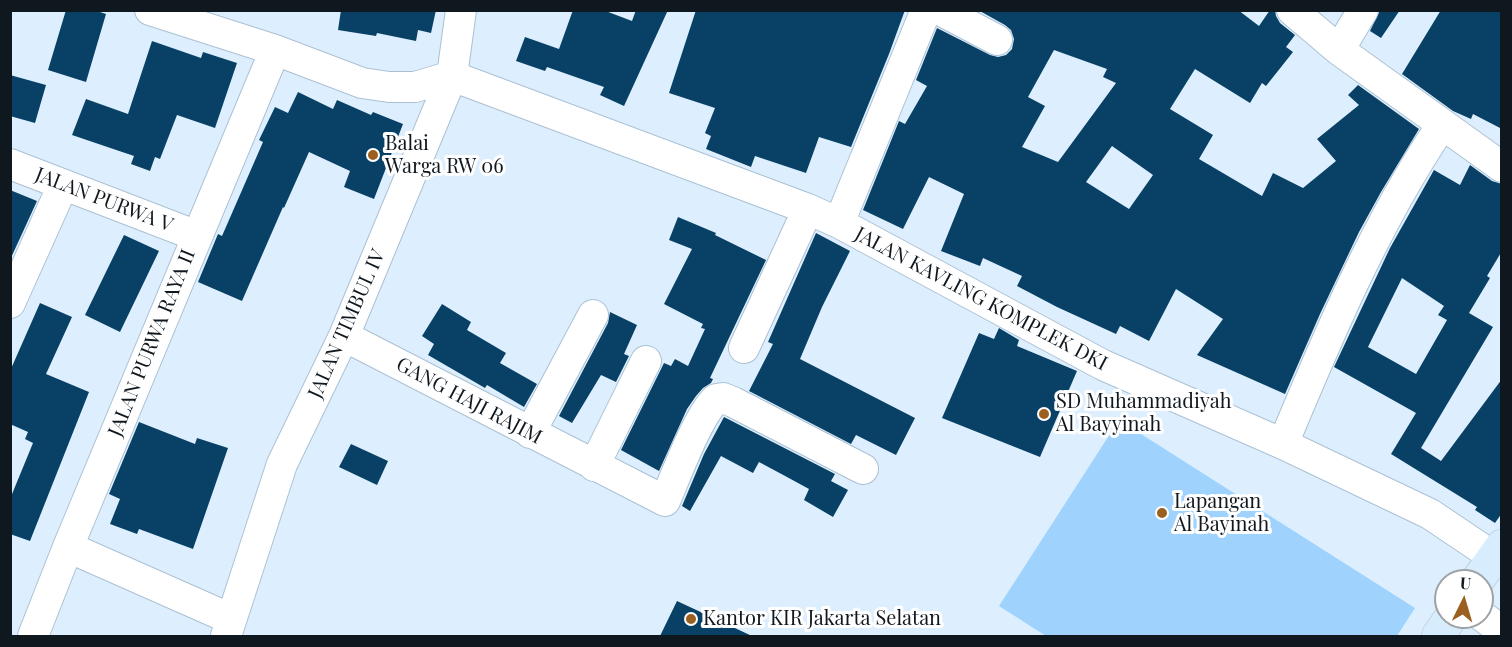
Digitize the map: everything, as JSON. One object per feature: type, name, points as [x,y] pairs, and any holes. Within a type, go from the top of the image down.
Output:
[{"type":"street","points":[[150,10],[274,50],[362,83],[415,87],[452,76]]},
{"type":"street","name":"JALAN TIMBUL IV","points":[[228,628],[282,464],[344,336],[452,76],[462,10]]},
{"type":"street","points":[[839,223],[926,10]]},
{"type":"street","points":[[940,10],[997,40]]},
{"type":"street","points":[[1292,10],[1339,50],[1502,167]]},
{"type":"street","points":[[1339,50],[1363,10]]},
{"type":"street","name":"JALAN PURWA RAYA II","points":[[33,636],[274,50]]},
{"type":"street","name":"JALAN KAVLING KOMPLEK DKI","points":[[452,76],[808,209],[839,223],[1103,364],[1283,444],[1430,514],[1491,561]]},
{"type":"street","points":[[1283,444],[1319,357],[1378,236],[1442,125]]},
{"type":"street","name":"JALAN PURWA V","points":[[10,164],[197,236]]},
{"type":"street","points":[[10,303],[63,185]]},
{"type":"street","points":[[744,348],[808,209]]},
{"type":"street","points":[[530,433],[593,315]]},
{"type":"street","name":"GANG HAJI RAJIM","points":[[344,336],[664,501],[709,405],[716,399],[723,398],[863,469]]},
{"type":"street","points":[[594,466],[646,361]]},
{"type":"street","points":[[68,547],[228,628]]},
{"type":"shaded area","name":"Lapangan Al Bayinah","points":[[1119,420],[1415,608],[1397,636],[1046,636],[999,606]]},
{"type":"building","points":[[66,10],[94,10],[106,14],[86,82],[48,70]]},
{"type":"building","points":[[341,10],[436,10],[431,33],[418,30],[416,41],[377,33],[376,36],[338,30]]},
{"type":"building","points":[[573,10],[603,10],[632,21],[636,10],[668,10],[624,106],[600,95],[604,87],[547,67],[545,71],[516,61],[525,37],[559,49]]},
{"type":"building","points":[[696,10],[905,10],[851,147],[819,137],[806,173],[755,156],[751,167],[706,149],[711,136],[705,133],[715,108],[669,93]]},
{"type":"building","points":[[978,10],[1238,10],[1259,26],[1270,10],[1275,10],[1280,23],[1295,35],[1286,47],[1293,52],[1266,86],[1262,83],[1250,103],[1195,69],[1170,109],[1213,135],[1199,159],[1262,196],[1273,173],[1303,188],[1336,161],[1317,139],[1359,105],[1348,95],[1358,85],[1419,129],[1359,232],[1285,394],[1197,355],[1223,319],[1176,289],[1149,341],[1120,326],[1116,334],[1057,307],[1017,286],[1022,276],[983,258],[980,266],[941,251],[964,194],[929,177],[903,229],[863,210],[899,121],[905,124],[927,86],[916,80],[937,28],[998,57],[1006,55],[1012,49],[1014,39],[1011,30]],"holes":[[[1054,50],[1107,69],[1103,77],[1116,83],[1058,162],[1022,147],[1045,106],[1028,97]],[[1112,146],[1153,175],[1129,209],[1086,182]]]},
{"type":"building","points":[[1380,10],[1400,10],[1381,38],[1370,31]]},
{"type":"building","points":[[1441,10],[1502,10],[1502,129],[1473,114],[1471,119],[1453,111],[1402,74]]},
{"type":"building","points":[[152,41],[201,58],[203,52],[237,63],[215,128],[177,115],[160,159],[155,157],[150,171],[131,164],[134,156],[72,135],[86,99],[128,114]]},
{"type":"building","points":[[10,75],[46,85],[35,123],[10,116]]},
{"type":"building","points":[[298,92],[333,109],[337,100],[371,115],[373,112],[403,124],[374,199],[344,187],[350,171],[309,152],[242,301],[198,282],[218,234],[222,236],[263,142],[259,140],[275,107],[288,113]]},
{"type":"building","points":[[1470,165],[1492,181],[1502,184],[1502,251],[1487,276],[1490,278],[1469,313],[1493,327],[1421,448],[1441,461],[1502,379],[1502,513],[1495,523],[1475,510],[1477,507],[1391,454],[1416,413],[1334,367],[1390,248],[1434,170],[1460,185]],"holes":[[[1402,278],[1444,306],[1438,315],[1447,320],[1416,374],[1368,347]]]},
{"type":"building","points":[[10,190],[37,201],[10,260]]},
{"type":"building","points":[[678,217],[716,233],[715,235],[766,260],[710,378],[713,379],[711,383],[703,388],[687,409],[659,471],[621,450],[664,363],[671,366],[675,359],[688,366],[705,329],[701,328],[703,324],[664,304],[692,249],[669,240]]},
{"type":"building","points":[[816,233],[850,251],[822,307],[800,359],[915,418],[896,455],[856,435],[851,444],[749,391],[773,344],[768,342]]},
{"type":"building","points":[[124,235],[159,251],[120,332],[85,315]]},
{"type":"building","points":[[40,303],[72,317],[46,374],[89,392],[30,541],[10,534],[10,499],[33,443],[25,439],[28,432],[10,424],[10,371]]},
{"type":"building","points":[[442,304],[471,322],[467,330],[506,353],[500,363],[537,384],[524,407],[487,385],[485,388],[428,355],[434,344],[422,336]]},
{"type":"building","points":[[610,312],[637,325],[624,354],[629,356],[616,382],[601,375],[572,423],[559,416],[608,323]]},
{"type":"building","points":[[999,328],[1019,340],[1017,346],[1077,371],[1040,457],[942,418],[979,333],[994,339]]},
{"type":"building","points":[[724,417],[835,474],[831,481],[848,490],[833,517],[804,500],[809,489],[787,477],[759,462],[753,473],[721,456],[690,511],[682,506],[704,454]]},
{"type":"building","points":[[139,422],[195,444],[197,438],[228,448],[193,549],[139,529],[137,534],[110,524],[120,499],[109,494]]},
{"type":"building","points":[[351,444],[388,461],[377,485],[339,467]]},
{"type":"building","name":"Kantor KIR Jakarta Selatan","points":[[677,601],[752,636],[660,636]]},
{"type":"place","name":"Balai Warga RW 06","points":[[373,155]]},
{"type":"place","name":"SD Muhammadiyah Al Bayyinah","points":[[1044,414]]},
{"type":"place","name":"Lapangan Al Bayinah","points":[[1162,513]]},
{"type":"place","name":"Kantor KIR Jakarta Selatan","points":[[691,619]]}]
